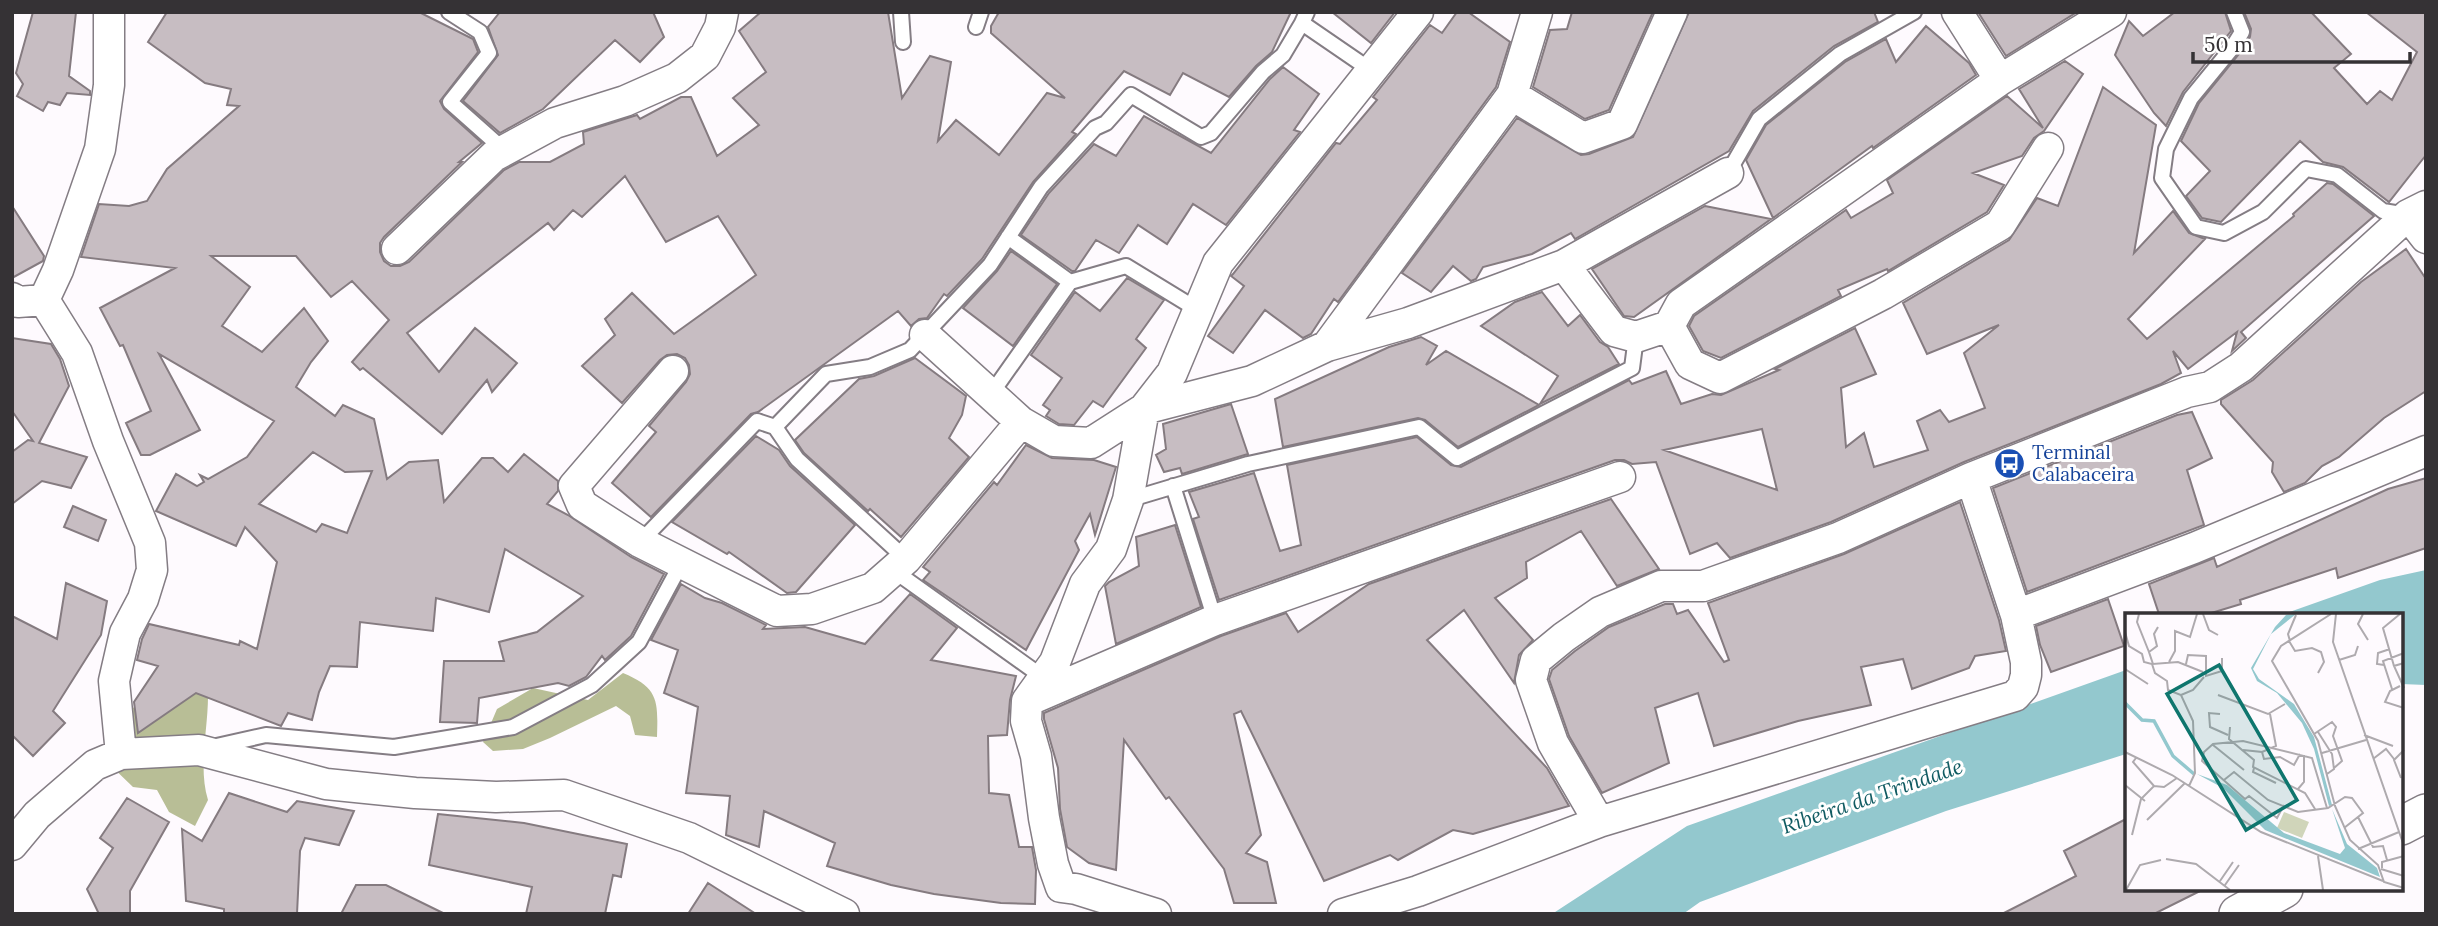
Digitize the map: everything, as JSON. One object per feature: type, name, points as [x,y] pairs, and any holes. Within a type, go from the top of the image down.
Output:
[{"type":"street","points":[[44,300],[58,270],[100,149],[110,85],[109,12]]},
{"type":"street","points":[[1156,914],[1080,901],[1061,887],[1053,864],[1038,785],[1036,757],[1026,721],[1035,690],[1055,663],[1085,584],[1111,549],[1128,500],[1144,409],[1172,373],[1218,263],[1418,12]]},
{"type":"street","points":[[1327,346],[1512,95],[1537,12]]},
{"type":"street","points":[[1512,95],[1583,138],[1622,124],[1672,12]]},
{"type":"street","points":[[1957,12],[2000,80]]},
{"type":"street","points":[[1564,265],[1614,331],[1636,337],[1669,327],[1681,304],[2000,80],[2110,12]]},
{"type":"street","points":[[397,249],[494,156],[555,123],[625,101],[677,78],[705,56],[728,17]]},
{"type":"street","points":[[1669,327],[1690,364],[1720,378],[1883,295],[2000,225],[2048,148]]},
{"type":"street","points":[[925,335],[1021,422],[1054,441],[1091,443],[1144,409],[1252,381],[1327,346],[1408,323],[1564,265],[1728,173]]},
{"type":"street","points":[[1599,822],[1553,743],[1531,680],[1536,660],[1600,612],[1661,586],[1703,586],[1838,538],[1971,478],[2187,392],[2210,387],[2241,368],[2420,220]]},
{"type":"street","points":[[12,298],[18,302],[44,300]]},
{"type":"street","points":[[44,300],[77,353],[108,441],[150,543],[152,570],[143,599],[125,633],[114,681],[121,754]]},
{"type":"street","points":[[673,371],[574,486],[582,505],[639,542],[776,611],[812,609],[873,588],[900,564],[1021,422]]},
{"type":"street","points":[[2016,615],[2194,548],[2426,451]]},
{"type":"street","points":[[1035,690],[1215,620],[1620,477]]},
{"type":"street","points":[[1343,914],[1418,891],[1599,822],[2015,696],[2026,675],[2026,662],[2016,615],[1971,478]]},
{"type":"street","points":[[12,845],[37,815],[95,765],[121,754],[199,750],[326,784],[469,796],[564,795],[689,838],[844,914]]},
{"type":"street","points":[[2403,825],[2426,813]]},
{"type":"street","points":[[2238,914],[2280,891]]},
{"type":"lane","points":[[449,12],[480,32],[489,53],[450,102],[504,150]]},
{"type":"lane","points":[[901,12],[904,41]]},
{"type":"lane","points":[[976,27],[981,12]]},
{"type":"lane","points":[[1728,173],[1759,119],[1840,54],[1914,12]]},
{"type":"lane","points":[[2234,12],[2242,32],[2191,98],[2166,149],[2162,178],[2196,227],[2224,233],[2244,223],[2263,212],[2306,169],[2337,175],[2383,211],[2420,220]]},
{"type":"lane","points":[[775,427],[826,374],[870,367],[910,349],[990,265],[1041,187],[1095,128],[1106,122],[1131,95],[1201,137],[1211,133],[1263,72],[1283,55],[1304,18],[1372,71]]},
{"type":"lane","points":[[1008,237],[1070,282]]},
{"type":"lane","points":[[991,394],[1070,282],[1126,266],[1198,310]]},
{"type":"lane","points":[[1128,500],[1248,464],[1419,426],[1457,458],[1632,368],[1636,337]]},
{"type":"lane","points":[[639,542],[757,421],[775,427],[797,459],[900,564],[1035,690]]},
{"type":"lane","points":[[1173,486],[1215,620]]},
{"type":"lane","points":[[199,750],[266,735],[394,747],[513,727],[592,685],[639,642],[682,562]]},
{"type":"green space","points":[[623,673],[644,684],[654,697],[657,737],[635,735],[630,716],[616,706],[523,749],[493,751],[483,742],[497,709],[533,688],[588,700]]},
{"type":"green space","points":[[181,687],[208,696],[204,775],[208,800],[195,826],[169,812],[157,790],[133,787],[105,760],[128,710]]},
{"type":"water","points":[[2426,570],[2426,685],[2403,684],[2403,613],[2287,613],[2380,580]]},
{"type":"water","name":"Ribeira da Trindade","points":[[2125,670],[2125,754],[1946,811],[1700,902],[1683,914],[1552,914],[1687,826]]},
{"type":"building","points":[[33,12],[76,12],[69,76],[90,91],[90,95],[67,93],[60,105],[48,102],[43,111],[17,96],[23,84],[16,73]]},
{"type":"building","points":[[167,12],[419,12],[473,39],[478,52],[440,101],[444,109],[482,143],[459,162],[462,162],[380,243],[384,261],[391,266],[400,266],[409,262],[504,170],[519,162],[550,162],[584,144],[583,132],[637,115],[640,119],[681,97],[691,97],[717,156],[759,125],[733,98],[766,72],[739,31],[761,12],[888,12],[902,98],[930,56],[951,62],[938,141],[956,120],[999,155],[1047,93],[1065,98],[991,33],[991,26],[999,12],[1291,12],[1272,52],[1229,97],[1183,73],[1170,95],[1124,71],[1072,132],[1076,134],[1033,182],[982,259],[947,296],[944,294],[927,318],[919,319],[911,326],[898,311],[758,412],[751,414],[651,517],[612,483],[656,432],[649,426],[686,382],[690,374],[689,365],[685,358],[677,354],[667,355],[622,403],[582,366],[615,335],[605,319],[632,293],[674,334],[756,275],[718,216],[666,242],[625,176],[582,217],[573,210],[554,230],[548,223],[407,333],[439,372],[475,328],[517,363],[492,392],[487,380],[442,434],[363,368],[360,370],[352,362],[389,320],[352,281],[331,297],[296,256],[211,256],[250,287],[222,326],[262,352],[304,308],[328,341],[296,387],[335,416],[343,405],[374,419],[387,479],[409,462],[438,460],[444,502],[482,458],[493,458],[508,472],[524,454],[558,481],[558,491],[547,504],[631,557],[664,574],[631,636],[605,660],[602,656],[586,677],[569,686],[558,683],[479,698],[477,723],[440,722],[444,661],[504,661],[499,642],[537,632],[583,596],[505,549],[489,612],[436,598],[433,631],[360,622],[357,667],[330,666],[319,692],[312,720],[288,713],[281,726],[196,693],[138,733],[134,702],[158,666],[137,660],[149,624],[239,645],[240,641],[257,649],[277,562],[245,527],[236,546],[156,511],[176,474],[197,486],[204,482],[200,475],[208,479],[247,457],[274,421],[159,354],[200,430],[150,455],[141,455],[126,423],[151,411],[123,345],[120,346],[100,308],[175,268],[81,257],[99,204],[129,206],[147,201],[167,169],[239,106],[227,105],[231,89],[205,83],[148,42]],"holes":[[[313,452],[345,472],[372,471],[347,533],[322,524],[316,532],[259,504]]]},
{"type":"building","points":[[500,12],[653,12],[664,37],[640,62],[615,40],[543,109],[500,133],[463,101],[498,55],[488,27]]},
{"type":"building","points":[[1332,12],[1395,12],[1371,43]]},
{"type":"building","points":[[1457,12],[1468,12],[1510,42],[1496,87],[1338,302],[1334,299],[1311,334],[1303,338],[1265,310],[1233,353],[1208,336],[1244,286],[1231,276],[1336,143],[1340,144],[1377,100],[1373,97],[1430,25],[1442,33]]},
{"type":"building","points":[[1572,12],[1653,12],[1609,110],[1585,119],[1533,87],[1550,30],[1567,29]]},
{"type":"building","points":[[1689,12],[1874,12],[1878,22],[1834,46],[1753,111],[1729,151],[1575,239],[1571,233],[1532,254],[1483,267],[1476,279],[1471,281],[1453,266],[1431,292],[1402,273],[1517,118],[1581,155],[1633,137]]},
{"type":"building","points":[[1978,12],[2077,12],[2006,56]]},
{"type":"building","points":[[2175,12],[2225,12],[2231,31],[2183,92],[2166,126],[2154,113],[2115,55],[2129,21],[2143,36]]},
{"type":"building","points":[[2244,12],[2311,12],[2351,54],[2334,68],[2367,104],[2380,91],[2392,100],[2417,52],[2366,12],[2426,12],[2426,155],[2389,202],[2343,167],[2323,162],[2300,141],[2221,222],[2202,218],[2186,196],[2210,171],[2181,141],[2199,103],[2250,37],[2251,29]]},
{"type":"building","points":[[1926,26],[1969,63],[1976,75],[1773,218],[1746,160],[1766,125],[1845,62],[1886,39],[1896,62]]},
{"type":"building","points":[[2065,61],[2083,74],[2044,131],[2034,138],[2022,156],[1973,173],[2004,185],[1987,212],[1888,271],[1887,269],[1838,290],[1841,296],[1721,358],[1703,351],[1689,326],[1694,316],[1846,210],[1851,218],[1893,193],[1887,180],[2007,96],[2043,128],[2019,89]]},
{"type":"building","points":[[1283,67],[1319,94],[1294,130],[1300,132],[1226,225],[1193,204],[1167,244],[1138,225],[1119,253],[1096,240],[1075,271],[1021,235],[1049,193],[1094,144],[1116,156],[1144,116],[1211,153],[1270,79]]},
{"type":"building","points":[[2103,87],[2156,125],[2134,253],[2173,211],[2189,233],[2205,239],[2128,319],[2147,339],[2294,216],[2293,214],[2327,183],[2333,184],[2374,216],[2241,332],[2246,338],[2232,351],[2237,332],[2188,369],[2173,351],[2181,373],[2161,384],[1964,462],[1831,522],[1730,558],[1717,543],[1690,554],[1656,462],[1632,464],[1615,460],[1219,600],[1193,519],[1199,517],[1189,492],[1254,473],[1280,551],[1301,545],[1287,465],[1417,437],[1451,465],[1461,467],[1629,380],[1632,384],[1666,371],[1681,404],[1712,394],[1721,395],[1779,370],[1775,369],[1855,328],[1876,374],[1841,388],[1846,447],[1864,433],[1874,467],[1928,450],[1917,421],[1940,410],[1949,422],[1985,408],[1964,353],[1999,325],[1927,354],[1903,303],[2009,240],[2037,198],[2058,206]],"holes":[[[1762,429],[1777,490],[1664,450]]]},
{"type":"building","points":[[12,206],[44,256],[43,261],[12,278]]},
{"type":"building","points":[[1705,206],[1771,219],[1634,317],[1624,316],[1592,269]]},
{"type":"building","points":[[2406,249],[2426,279],[2426,391],[2384,418],[2339,457],[2322,466],[2305,483],[2284,492],[2272,472],[2273,462],[2221,404],[2221,400],[2253,380],[2361,282]]},
{"type":"building","points":[[1011,251],[1057,284],[1013,346],[963,308],[997,271]]},
{"type":"building","points":[[1127,278],[1164,300],[1136,339],[1146,348],[1103,407],[1093,401],[1074,425],[1059,424],[1046,416],[1050,410],[1043,405],[1062,378],[1031,355],[1075,292],[1100,311]]},
{"type":"building","points":[[1542,292],[1568,326],[1580,315],[1619,364],[1540,404],[1558,376],[1481,326],[1515,302]]},
{"type":"building","points":[[1421,337],[1437,346],[1426,365],[1446,351],[1539,405],[1458,447],[1425,420],[1418,418],[1283,447],[1275,399],[1389,347]]},
{"type":"building","points":[[12,338],[51,344],[60,359],[69,386],[39,443],[87,457],[71,488],[42,481],[12,504],[12,452],[28,440],[33,441],[12,411]]},
{"type":"building","points":[[915,358],[966,396],[962,415],[949,438],[969,457],[901,537],[804,453],[795,440],[859,379],[874,376]]},
{"type":"building","points":[[1231,404],[1248,454],[1182,474],[1180,468],[1164,472],[1156,455],[1166,449],[1163,424]]},
{"type":"building","points":[[2192,412],[2212,458],[2187,470],[2204,525],[2027,592],[1993,488],[2177,415]]},
{"type":"building","points":[[756,436],[779,450],[790,466],[855,525],[796,592],[787,593],[729,552],[727,554],[672,522]]},
{"type":"building","points":[[1026,445],[1052,458],[1094,460],[1116,467],[1095,535],[1090,514],[1075,541],[1079,550],[1026,650],[923,580],[930,572],[923,567],[994,482],[997,485]]},
{"type":"building","points":[[2426,478],[2426,548],[2338,578],[2336,568],[2240,600],[2241,604],[2211,613],[2159,613],[2149,584],[2214,558],[2217,567],[2388,489]]},
{"type":"building","points":[[1611,499],[1659,569],[1617,586],[1581,531],[1526,562],[1527,578],[1495,598],[1533,640],[1519,655],[1514,683],[1464,610],[1427,640],[1547,768],[1569,806],[1473,834],[1453,830],[1398,860],[1390,855],[1324,881],[1241,711],[1234,714],[1261,835],[1246,853],[1267,862],[1276,903],[1234,903],[1224,869],[1169,797],[1166,799],[1124,740],[1116,870],[1089,863],[1067,847],[1060,809],[1058,768],[1044,713],[1221,636],[1286,613],[1298,632],[1369,584]]},
{"type":"building","points":[[1960,502],[1999,620],[2006,651],[1975,656],[1969,668],[1912,689],[1903,659],[1861,667],[1871,705],[1798,721],[1714,746],[1698,693],[1655,708],[1669,763],[1602,793],[1569,736],[1549,679],[1552,670],[1575,651],[1609,627],[1665,604],[1673,604],[1677,614],[1688,610],[1724,662],[1729,660],[1708,603],[1844,554]]},
{"type":"building","points":[[73,506],[106,520],[98,541],[64,527]]},
{"type":"building","points":[[1175,525],[1201,607],[1116,644],[1105,586],[1139,566],[1136,537]]},
{"type":"building","points":[[66,583],[107,601],[101,635],[53,711],[65,723],[33,756],[12,735],[12,616],[57,639]]},
{"type":"building","points":[[681,584],[705,598],[722,603],[766,625],[763,629],[805,627],[865,644],[910,594],[957,628],[931,660],[1016,676],[1010,700],[1007,735],[988,736],[989,793],[1009,795],[1019,847],[1032,847],[1036,870],[1035,904],[1001,903],[934,894],[891,885],[827,866],[835,843],[764,811],[759,847],[726,835],[730,796],[686,793],[698,707],[664,693],[678,650],[651,640]]},
{"type":"building","points":[[2108,599],[2124,646],[2051,672],[2036,626]]},
{"type":"building","points":[[229,793],[287,812],[297,801],[354,811],[339,845],[305,838],[300,851],[297,914],[224,914],[224,909],[186,901],[182,829],[202,841]]},
{"type":"building","points":[[127,798],[169,822],[130,891],[130,914],[99,914],[87,889],[113,848],[100,838]]},
{"type":"building","points":[[438,814],[524,823],[627,844],[621,877],[613,875],[605,914],[526,914],[532,887],[429,865]]},
{"type":"building","points":[[2125,820],[2125,891],[2200,891],[2154,914],[2002,914],[2076,876],[2064,851]]},
{"type":"building","points":[[708,883],[756,914],[688,914]]},
{"type":"building","points":[[356,885],[386,885],[445,914],[341,914]]},
{"type":"place","name":"Terminal Calabaceira","points":[[2009,463]]}]
